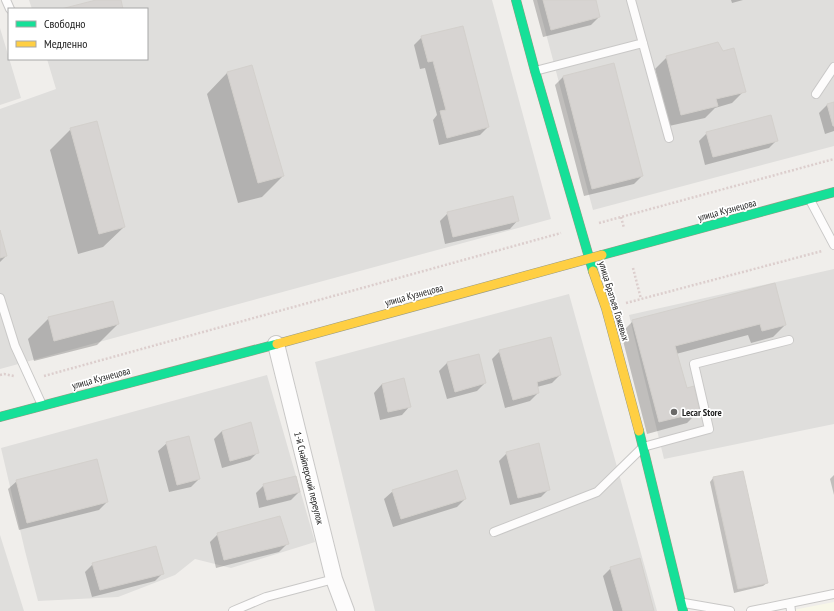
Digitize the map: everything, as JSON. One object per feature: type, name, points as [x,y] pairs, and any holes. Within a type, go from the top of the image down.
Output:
[{"type":"main road","name":"улица Братьев Гожевых","points":[[516,0],[535,72],[589,259],[606,308],[643,447],[682,607]]},
{"type":"main road","name":"улица Кузнецова","points":[[0,417],[276,344],[834,192]]},
{"type":"street","name":"1-й Снайперский переулок","points":[[276,344],[334,580],[346,611]]},
{"type":"lane","points":[[631,0],[669,138]]},
{"type":"lane","points":[[535,72],[643,43]]},
{"type":"lane","points":[[816,94],[834,67]]},
{"type":"lane","points":[[810,199],[834,246]]},
{"type":"lane","points":[[0,298],[15,346],[42,405]]},
{"type":"lane","points":[[494,532],[597,492],[643,447],[709,429],[694,364],[789,340]]},
{"type":"lane","points":[[233,611],[266,598],[334,580]]},
{"type":"lane","points":[[750,611],[790,607],[834,594]]},
{"type":"lane","points":[[682,607],[730,611]]},
{"type":"path","points":[[0,375],[4,374],[31,380],[580,228],[834,160]]},
{"type":"path","points":[[606,308],[826,250]]},
{"type":"shaded area","points":[[29,0],[492,0],[551,219],[0,369],[0,109],[56,89],[47,60],[148,60],[148,8],[32,8]]},
{"type":"shaded area","points":[[537,0],[834,0],[834,146],[593,210]]},
{"type":"shaded area","points":[[0,28],[8,55],[8,60],[10,60],[21,98],[0,105]]},
{"type":"shaded area","points":[[834,269],[834,424],[664,459],[629,315]]},
{"type":"shaded area","points":[[569,294],[657,611],[375,611],[315,362]]},
{"type":"shaded area","points":[[267,375],[315,542],[231,568],[195,559],[175,575],[118,597],[38,601],[1,448]]},
{"type":"shaded area","points":[[0,535],[24,611],[0,611]]},
{"type":"shaded area","points":[[834,602],[834,611],[788,611]]},
{"type":"building","points":[[96,0],[121,0],[123,8],[65,8]]},
{"type":"building","points":[[543,0],[596,0],[600,17],[551,30]]},
{"type":"building","points":[[463,26],[489,127],[447,138],[440,111],[446,110],[433,61],[428,62],[421,36]]},
{"type":"building","points":[[718,42],[723,51],[734,48],[746,92],[716,99],[718,106],[681,115],[666,56]]},
{"type":"building","points":[[614,63],[643,176],[592,189],[563,76]]},
{"type":"building","points":[[252,65],[284,176],[258,183],[227,72]]},
{"type":"building","points":[[834,102],[834,126],[833,126],[827,104]]},
{"type":"building","points":[[771,115],[778,141],[713,157],[706,132]]},
{"type":"building","points":[[97,121],[125,227],[99,234],[70,128]]},
{"type":"building","points":[[513,196],[519,221],[453,237],[447,212]]},
{"type":"building","points":[[0,230],[7,256],[0,258]]},
{"type":"building","points":[[775,283],[786,325],[762,331],[760,324],[675,346],[687,388],[694,386],[700,412],[659,422],[632,320]]},
{"type":"building","points":[[113,301],[119,324],[54,341],[48,317]]},
{"type":"building","points":[[551,337],[561,375],[537,382],[539,393],[513,400],[499,350]]},
{"type":"building","points":[[479,354],[486,383],[455,392],[447,362]]},
{"type":"building","points":[[404,378],[411,407],[388,412],[382,384]]},
{"type":"building","points":[[251,422],[259,453],[230,461],[222,431]]},
{"type":"building","points":[[189,436],[200,479],[177,485],[166,442]]},
{"type":"building","points":[[539,443],[550,490],[518,498],[506,452]]},
{"type":"building","points":[[97,459],[108,502],[27,523],[16,480]]},
{"type":"building","points":[[457,470],[466,499],[401,519],[392,490]]},
{"type":"building","points":[[743,471],[768,583],[738,589],[713,477]]},
{"type":"building","points":[[296,476],[300,492],[267,500],[263,484]]},
{"type":"building","points":[[280,516],[289,544],[224,560],[217,533]]},
{"type":"building","points":[[156,546],[164,574],[100,590],[92,563]]},
{"type":"building","points":[[640,558],[654,611],[623,611],[610,567]]},
{"type":"traffic: fast","points":[[516,0],[593,271]]},
{"type":"traffic: fast","points":[[602,255],[834,192]]},
{"type":"traffic: fast","points":[[0,417],[277,344]]},
{"type":"traffic: fast","points":[[639,431],[683,611]]},
{"type":"traffic: slow","points":[[277,344],[602,255]]},
{"type":"traffic: slow","points":[[593,271],[606,308],[639,431]]},
{"type":"place","name":"Lecar Store","points":[[674,412]]}]
